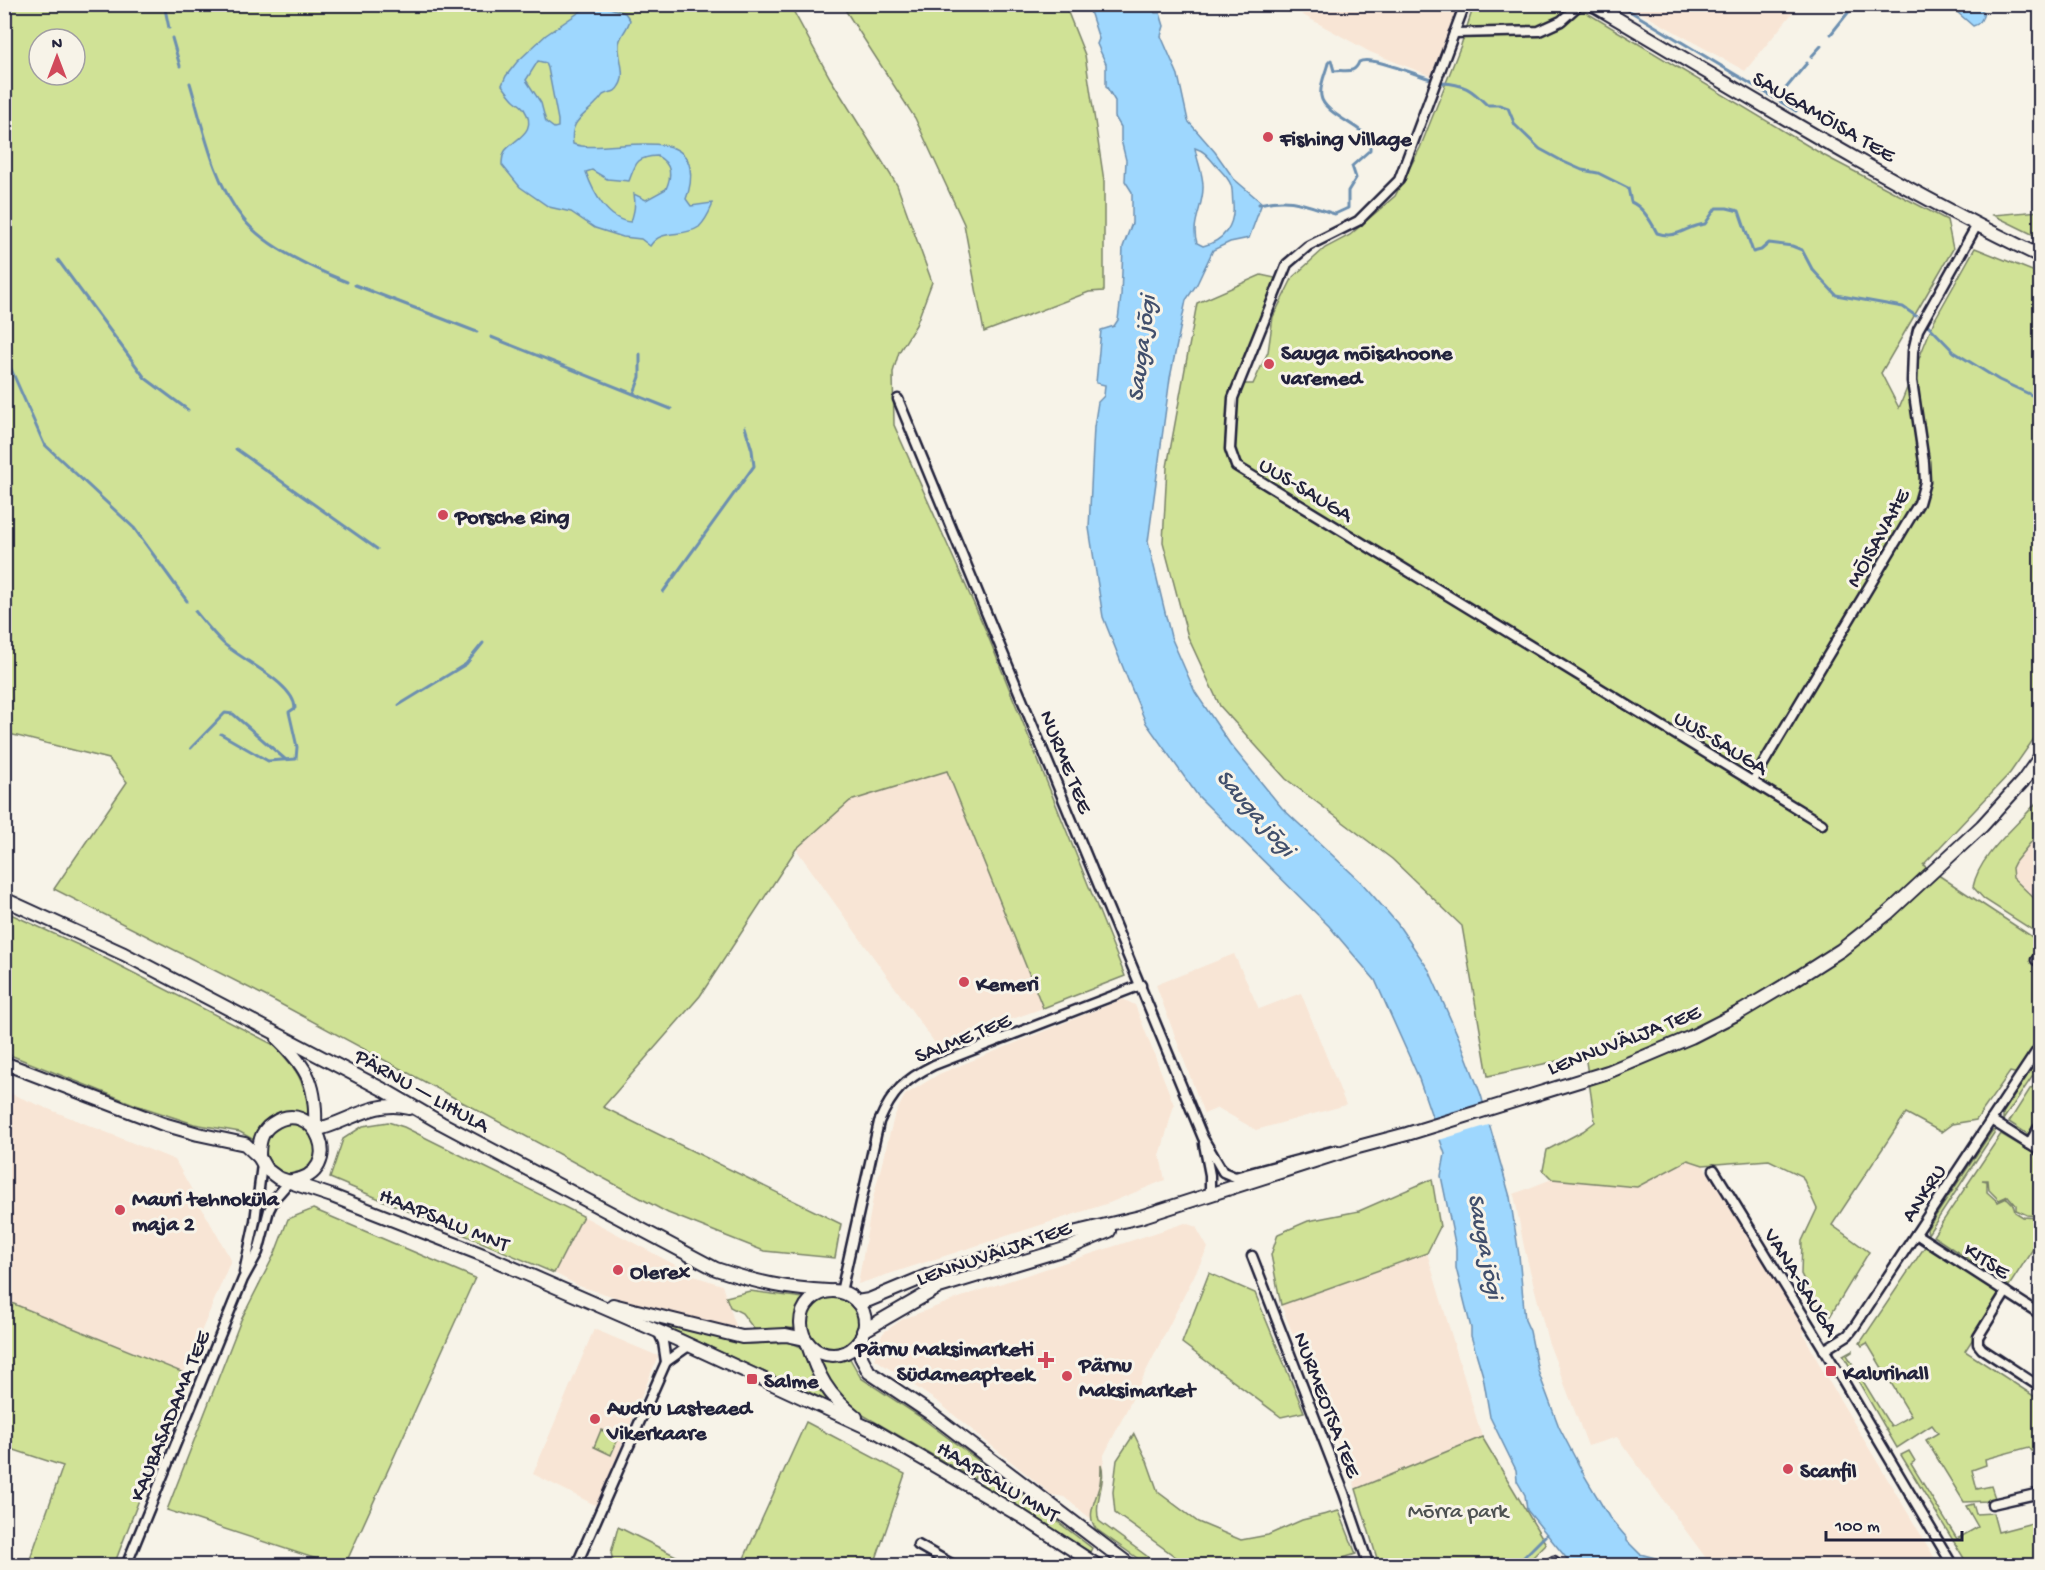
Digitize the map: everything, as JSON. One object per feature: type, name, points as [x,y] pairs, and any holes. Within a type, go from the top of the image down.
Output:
[{"type":"main road","name":"SAUGAMÕISA TEE","points":[[1592,4],[1798,126],[1977,225],[2040,256]]},
{"type":"main road","name":"LENNUVÄLJA TEE","points":[[857,1302],[869,1300],[929,1275],[984,1258],[1140,1217],[1358,1147],[1608,1072],[1691,1037],[1742,1011],[1813,968],[1888,914],[1982,826],[2023,781],[2040,757]]},
{"type":"main road","name":"PÄRNU — LIHULA","points":[[4,899],[124,954],[716,1269],[758,1283],[828,1291]]},
{"type":"main road","points":[[4,1063],[163,1124],[245,1144],[261,1160],[270,1174],[278,1179],[290,1181],[305,1178],[319,1163],[321,1143],[315,1130],[316,1105],[309,1077],[297,1058],[268,1030]]},
{"type":"main road","points":[[315,1130],[382,1106],[401,1106],[422,1112]]},
{"type":"main road","points":[[261,1160],[259,1146],[263,1134],[268,1126],[277,1121],[289,1118],[299,1119],[315,1130]]},
{"type":"main road","name":"HAAPSALU MNT","points":[[290,1181],[483,1255],[582,1298]]},
{"type":"main road","name":"LENNUVÄLJA TEE","points":[[862,1333],[939,1287],[1071,1247],[1140,1217]]},
{"type":"main road","points":[[877,1432],[847,1410],[828,1391],[817,1370],[801,1326],[805,1307],[812,1298],[828,1291],[841,1292],[857,1302],[864,1317],[861,1357],[869,1372],[930,1413],[1131,1566]]},
{"type":"main road","points":[[582,1298],[690,1345],[877,1432]]},
{"type":"main road","points":[[582,1298],[731,1335],[752,1337],[786,1335],[806,1340],[819,1351],[836,1354],[851,1348],[862,1333]]},
{"type":"main road","name":"HAAPSALU MNT","points":[[877,1432],[1011,1510],[1098,1566]]},
{"type":"street","name":"UUS-SAUGA","points":[[1465,4],[1399,180],[1358,221],[1308,246],[1287,264],[1233,398],[1230,449],[1236,466],[1822,824]]},
{"type":"street","points":[[1454,33],[1539,32],[1561,21],[1580,4]]},
{"type":"street","name":"MÕISAVAHE","points":[[1753,781],[1919,503],[1925,482],[1912,381],[1913,351],[1918,330],[1977,225]]},
{"type":"street","name":"NURME TEE","points":[[898,399],[1203,1138],[1223,1172]]},
{"type":"street","name":"SALME TEE","points":[[841,1292],[879,1122],[899,1088],[912,1076],[934,1065],[1141,985]]},
{"type":"street","name":"ANKRU","points":[[1824,1350],[1848,1335],[1855,1326],[2040,1046]]},
{"type":"street","points":[[1991,1120],[2040,1151]]},
{"type":"street","points":[[2029,1144],[2040,1125]]},
{"type":"street","name":"NURME TEE","points":[[1203,1138],[1216,1193]]},
{"type":"street","points":[[1216,1193],[1223,1172],[1235,1177],[1327,1150],[1358,1147]]},
{"type":"street","name":"KAUBASADAMA TEE","points":[[243,1279],[255,1221],[261,1160]]},
{"type":"street","name":"VANA-SAUGA","points":[[1714,1170],[1953,1566]]},
{"type":"street","name":"KAUBASADAMA TEE","points":[[126,1566],[243,1279],[258,1252],[269,1210],[275,1198],[290,1181]]},
{"type":"street","name":"KITSE","points":[[1916,1234],[2040,1314]]},
{"type":"street","name":"NURMEOTSA TEE","points":[[1252,1256],[1370,1566]]},
{"type":"street","points":[[2006,1292],[1978,1337],[1978,1344],[1982,1349],[2040,1387]]},
{"type":"street","points":[[658,1331],[663,1342],[666,1362]]},
{"type":"street","points":[[576,1566],[666,1362],[690,1345]]},
{"type":"street","points":[[1992,1504],[2040,1493]]},
{"type":"street","points":[[918,1545],[955,1566]]},
{"type":"street","points":[[1546,1566],[1554,1561]]},
{"type":"shaded area","points":[[1285,5],[1458,5],[1431,76],[1370,52]]},
{"type":"shaded area","points":[[1627,5],[1799,5],[1745,71]]},
{"type":"shaded area","points":[[947,770],[1043,1008],[937,1046],[796,849],[850,801]]},
{"type":"shaded area","points":[[2040,805],[2040,924],[1988,860]]},
{"type":"shaded area","points":[[1234,954],[1259,1009],[1301,993],[1346,1105],[1256,1130],[1218,1108],[1204,1114],[1156,985]]},
{"type":"shaded area","points":[[1123,999],[1135,1005],[1174,1105],[1160,1156],[1165,1180],[1109,1203],[858,1284],[873,1198],[894,1117],[905,1095],[939,1074]]},
{"type":"shaded area","points":[[4,1091],[175,1160],[231,1260],[184,1373],[5,1300]]},
{"type":"shaded area","points":[[1688,1160],[1703,1165],[1806,1331],[1803,1333],[1824,1373],[1939,1565],[1711,1565],[1617,1437],[1588,1446],[1548,1341],[1524,1247],[1514,1194],[1552,1179],[1637,1187]]},
{"type":"shaded area","points":[[583,1216],[700,1278],[722,1285],[737,1329],[657,1310],[579,1286],[554,1273]]},
{"type":"shaded area","points":[[1185,1223],[1196,1227],[1208,1248],[1104,1455],[1103,1482],[1096,1507],[1095,1522],[1064,1497],[1052,1495],[938,1402],[875,1359],[875,1345],[884,1332],[903,1319],[975,1292]]},
{"type":"shaded area","points":[[1427,1253],[1482,1437],[1356,1489],[1281,1305]]},
{"type":"shaded area","name":"Audru Lasteaed Vikerkaare","points":[[594,1329],[658,1356],[597,1506],[533,1474]]},
{"type":"green space","name":"Porsche Ring","points":[[4,5],[790,5],[830,78],[897,185],[932,282],[916,325],[899,352],[893,372],[894,425],[986,631],[1125,976],[1043,1008],[947,771],[850,801],[796,849],[700,996],[603,1107],[841,1224],[835,1258],[764,1251],[668,1213],[273,1000],[54,889],[127,782],[109,759],[5,733]]},
{"type":"green space","points":[[842,5],[1065,5],[1085,55],[1104,181],[1104,291],[1089,292],[984,332],[964,224],[915,118]]},
{"type":"green space","points":[[1474,5],[1574,5],[1825,156],[1947,220],[1953,249],[1881,373],[1899,408],[1934,321],[1975,248],[2040,274],[2040,730],[2010,773],[1923,865],[2040,942],[2040,1079],[2032,1077],[2003,1120],[2003,1113],[2027,1076],[2010,1072],[1976,1120],[1952,1124],[1941,1132],[1906,1113],[1832,1225],[1869,1252],[1826,1323],[1801,1274],[1802,1241],[1817,1209],[1802,1176],[1769,1160],[1703,1165],[1688,1160],[1637,1187],[1552,1179],[1543,1170],[1547,1150],[1595,1122],[1585,1055],[1488,1076],[1462,926],[1392,859],[1286,779],[1220,706],[1188,637],[1163,542],[1167,467],[1197,303],[1261,275],[1275,278],[1235,384],[1253,384],[1268,352],[1273,317],[1293,277],[1325,248],[1350,235],[1395,196],[1420,148],[1461,45]]},
{"type":"green space","points":[[2040,211],[2040,238],[1993,215]]},
{"type":"green space","points":[[2040,798],[2040,831],[2012,868],[2013,878],[2040,904],[2040,935],[1984,899],[1973,887],[1983,862]]},
{"type":"green space","points":[[4,911],[87,949],[274,1045],[299,1076],[309,1114],[289,1112],[276,1114],[265,1123],[254,1140],[240,1132],[194,1124],[136,1105],[5,1053]]},
{"type":"green space","points":[[2034,1086],[2040,1087],[2040,1121],[2029,1135],[2009,1122]]},
{"type":"green space","points":[[388,1122],[404,1127],[583,1216],[554,1273],[330,1178],[343,1139],[363,1126]]},
{"type":"green space","points":[[291,1124],[309,1131],[316,1149],[309,1167],[291,1174],[273,1167],[266,1149],[273,1131]]},
{"type":"green space","points":[[1996,1130],[1928,1234],[1927,1229],[1992,1131]]},
{"type":"green space","points":[[2001,1134],[2040,1157],[2040,1216],[2027,1215],[2016,1210],[2016,1205],[2008,1196],[1999,1200],[1989,1190],[1988,1180],[1982,1180],[1987,1181],[1987,1192],[1998,1202],[2007,1198],[2013,1204],[2015,1212],[2023,1217],[2040,1218],[2040,1238],[2009,1286],[1933,1236]]},
{"type":"green space","points":[[1432,1179],[1440,1227],[1427,1253],[1281,1305],[1271,1255],[1278,1234],[1308,1221],[1359,1211]]},
{"type":"green space","points":[[313,1209],[475,1278],[345,1565],[335,1565],[167,1510],[241,1320],[275,1253],[288,1219]]},
{"type":"green space","points":[[1926,1245],[1999,1293],[2000,1296],[1965,1351],[2040,1400],[2040,1462],[2029,1447],[1985,1459],[1986,1465],[1972,1470],[1977,1489],[1991,1486],[1995,1498],[1988,1501],[1964,1502],[1926,1440],[1938,1433],[1932,1425],[1897,1448],[1843,1355],[1852,1350],[1847,1355],[1891,1427],[1911,1416],[1867,1343],[1862,1346],[1860,1343]]},
{"type":"green space","points":[[1209,1273],[1255,1293],[1304,1412],[1281,1417],[1182,1343]]},
{"type":"green space","points":[[750,1291],[804,1298],[799,1306],[796,1328],[764,1331],[754,1329],[742,1313],[730,1307],[726,1297]]},
{"type":"green space","points":[[832,1296],[842,1298],[850,1304],[856,1312],[858,1322],[856,1332],[850,1340],[842,1346],[832,1348],[822,1346],[814,1340],[808,1332],[806,1322],[808,1312],[814,1304],[822,1298]]},
{"type":"green space","points":[[4,1300],[184,1373],[188,1381],[114,1565],[28,1565],[63,1466],[5,1447]]},
{"type":"green space","points":[[658,1323],[735,1342],[750,1344],[787,1342],[801,1347],[818,1388],[828,1401]]},
{"type":"green space","points":[[817,1356],[827,1359],[849,1357],[861,1378],[919,1416],[983,1464],[974,1479],[855,1409],[836,1389]]},
{"type":"green space","points":[[806,1422],[905,1474],[874,1565],[741,1565]]},
{"type":"green space","points":[[601,1430],[619,1437],[611,1455],[594,1447]]},
{"type":"green space","points":[[1134,1434],[1158,1492],[1198,1522],[1241,1540],[1268,1535],[1302,1520],[1339,1511],[1356,1554],[1320,1565],[1187,1565],[1115,1513],[1113,1492],[1117,1460]]},
{"type":"green space","name":"Mõrra park","points":[[1482,1437],[1546,1544],[1525,1565],[1379,1565],[1356,1489]]},
{"type":"green space","points":[[1909,1451],[1915,1461],[1911,1464],[1957,1539],[1978,1527],[1966,1506],[1973,1504],[1976,1514],[1993,1513],[1998,1532],[2040,1521],[2040,1562],[2038,1565],[1968,1565],[1901,1455]]},
{"type":"green space","points":[[1101,1464],[1099,1521],[1159,1565],[1147,1565],[1096,1529],[1092,1512],[1100,1483]]},
{"type":"green space","points":[[989,1469],[1092,1548],[1090,1552],[980,1484]]},
{"type":"green space","points":[[618,1527],[694,1565],[614,1565],[611,1553]]},
{"type":"water","points":[[601,5],[625,13],[630,20],[619,42],[622,76],[619,86],[616,90],[603,95],[579,119],[573,129],[573,144],[603,146],[657,144],[673,148],[684,155],[690,168],[689,192],[686,199],[691,206],[712,203],[699,227],[660,237],[650,246],[641,239],[623,237],[595,228],[571,212],[549,207],[520,187],[502,165],[505,151],[524,134],[529,123],[523,108],[502,85],[506,76],[517,62],[546,35],[587,7]],"holes":[[[538,61],[546,63],[548,68],[558,127],[554,128],[546,122],[541,103],[526,80]],[[657,156],[668,166],[669,179],[666,189],[646,200],[634,194],[631,222],[615,217],[602,204],[586,172],[592,170],[607,179],[629,181],[638,162]]]},
{"type":"water","name":"Sauga jõgi","points":[[1088,5],[1152,5],[1155,13],[1160,13],[1164,26],[1161,36],[1178,75],[1188,121],[1215,152],[1234,179],[1262,203],[1249,238],[1230,242],[1213,250],[1197,284],[1186,300],[1170,378],[1148,542],[1171,637],[1195,692],[1230,744],[1282,808],[1361,882],[1397,923],[1429,970],[1481,1095],[1510,1197],[1519,1255],[1525,1320],[1530,1331],[1538,1371],[1559,1427],[1609,1517],[1627,1541],[1640,1554],[1667,1561],[1671,1565],[1572,1565],[1527,1510],[1525,1495],[1517,1481],[1516,1470],[1490,1417],[1483,1376],[1471,1336],[1456,1268],[1456,1248],[1441,1176],[1445,1154],[1418,1076],[1375,980],[1329,926],[1198,796],[1146,723],[1103,617],[1089,528],[1094,427],[1098,402],[1104,396],[1105,385],[1096,383],[1101,330],[1114,326],[1118,320],[1123,247],[1132,223],[1132,192],[1125,181],[1126,160],[1121,140],[1121,127],[1115,117],[1115,101],[1106,86],[1106,64],[1097,44],[1099,39]],"holes":[[[1195,148],[1207,155],[1232,187],[1233,212],[1230,225],[1217,240],[1203,246],[1197,243],[1195,236],[1203,193],[1202,176]]]},
{"type":"water","points":[[1949,5],[1974,5],[1984,12],[1983,17],[1973,26]]},
{"type":"pier","points":[[1486,1103],[1492,1124],[1436,1141],[1430,1120]]},
{"type":"waterway","points":[[164,4],[169,28]]},
{"type":"waterway","points":[[1618,4],[1796,111]]},
{"type":"waterway","points":[[1831,34],[1855,4]]},
{"type":"waterway","points":[[172,38],[180,66]]},
{"type":"waterway","points":[[1811,57],[1821,46]]},
{"type":"waterway","points":[[1259,204],[1290,201],[1335,214],[1348,208],[1348,191],[1356,178],[1352,166],[1370,150],[1370,139],[1334,113],[1323,102],[1321,88],[1328,63],[1331,60],[1334,71],[1352,70],[1359,62],[1373,61],[1431,79]]},
{"type":"waterway","points":[[1782,93],[1807,63]]},
{"type":"waterway","points":[[190,83],[217,172],[225,190],[244,220],[265,240],[278,248],[306,264],[347,282]]},
{"type":"waterway","points":[[1442,83],[1467,88],[1487,105],[1508,108],[1515,125],[1540,149],[1582,170],[1598,173],[1628,188],[1631,202],[1643,211],[1657,233],[1671,235],[1705,224],[1716,208],[1739,211],[1753,252],[1761,250],[1769,243],[1792,246],[1802,250],[1812,269],[1836,295],[1903,307],[1916,316]]},
{"type":"waterway","points":[[58,260],[145,378],[188,410]]},
{"type":"waterway","points":[[355,285],[477,332]]},
{"type":"waterway","points":[[1927,324],[1954,352],[1999,380],[2040,399]]},
{"type":"waterway","points":[[491,337],[671,409]]},
{"type":"waterway","points":[[4,353],[44,444],[134,528],[187,601]]},
{"type":"waterway","points":[[634,393],[640,377],[640,354]]},
{"type":"waterway","points":[[663,592],[754,466],[745,427]]},
{"type":"waterway","points":[[236,449],[377,549]]},
{"type":"waterway","points":[[195,611],[231,650],[265,672],[286,690],[295,708],[289,712],[297,747],[296,759],[268,761],[221,734]]},
{"type":"waterway","points":[[399,705],[466,664],[483,643]]},
{"type":"waterway","points":[[191,748],[225,713],[233,714],[286,760]]},
{"type":"waterway","points":[[1515,1566],[1547,1534]]},
{"type":"place","name":"Fishing Village","points":[[1268,137]]},
{"type":"place","name":"Sauga mõisahoone varemed","points":[[1269,364]]},
{"type":"place","name":"Porsche Ring","points":[[443,515]]},
{"type":"place","name":"Kemeri","points":[[964,982]]},
{"type":"place","name":"Mauri tehnoküla maja 2","points":[[120,1210]]},
{"type":"place","name":"Olerex","points":[[618,1270]]},
{"type":"place","name":"Pärnu Maksimarketi Südameapteek","points":[[1046,1360]]},
{"type":"place","name":"Kalurihall","points":[[1831,1371]]},
{"type":"place","name":"Pärnu Maksimarket","points":[[1067,1376]]},
{"type":"place","name":"Salme","points":[[752,1379]]},
{"type":"place","name":"Audru Lasteaed Vikerkaare","points":[[595,1419]]},
{"type":"place","name":"Scanfil","points":[[1788,1469]]}]
